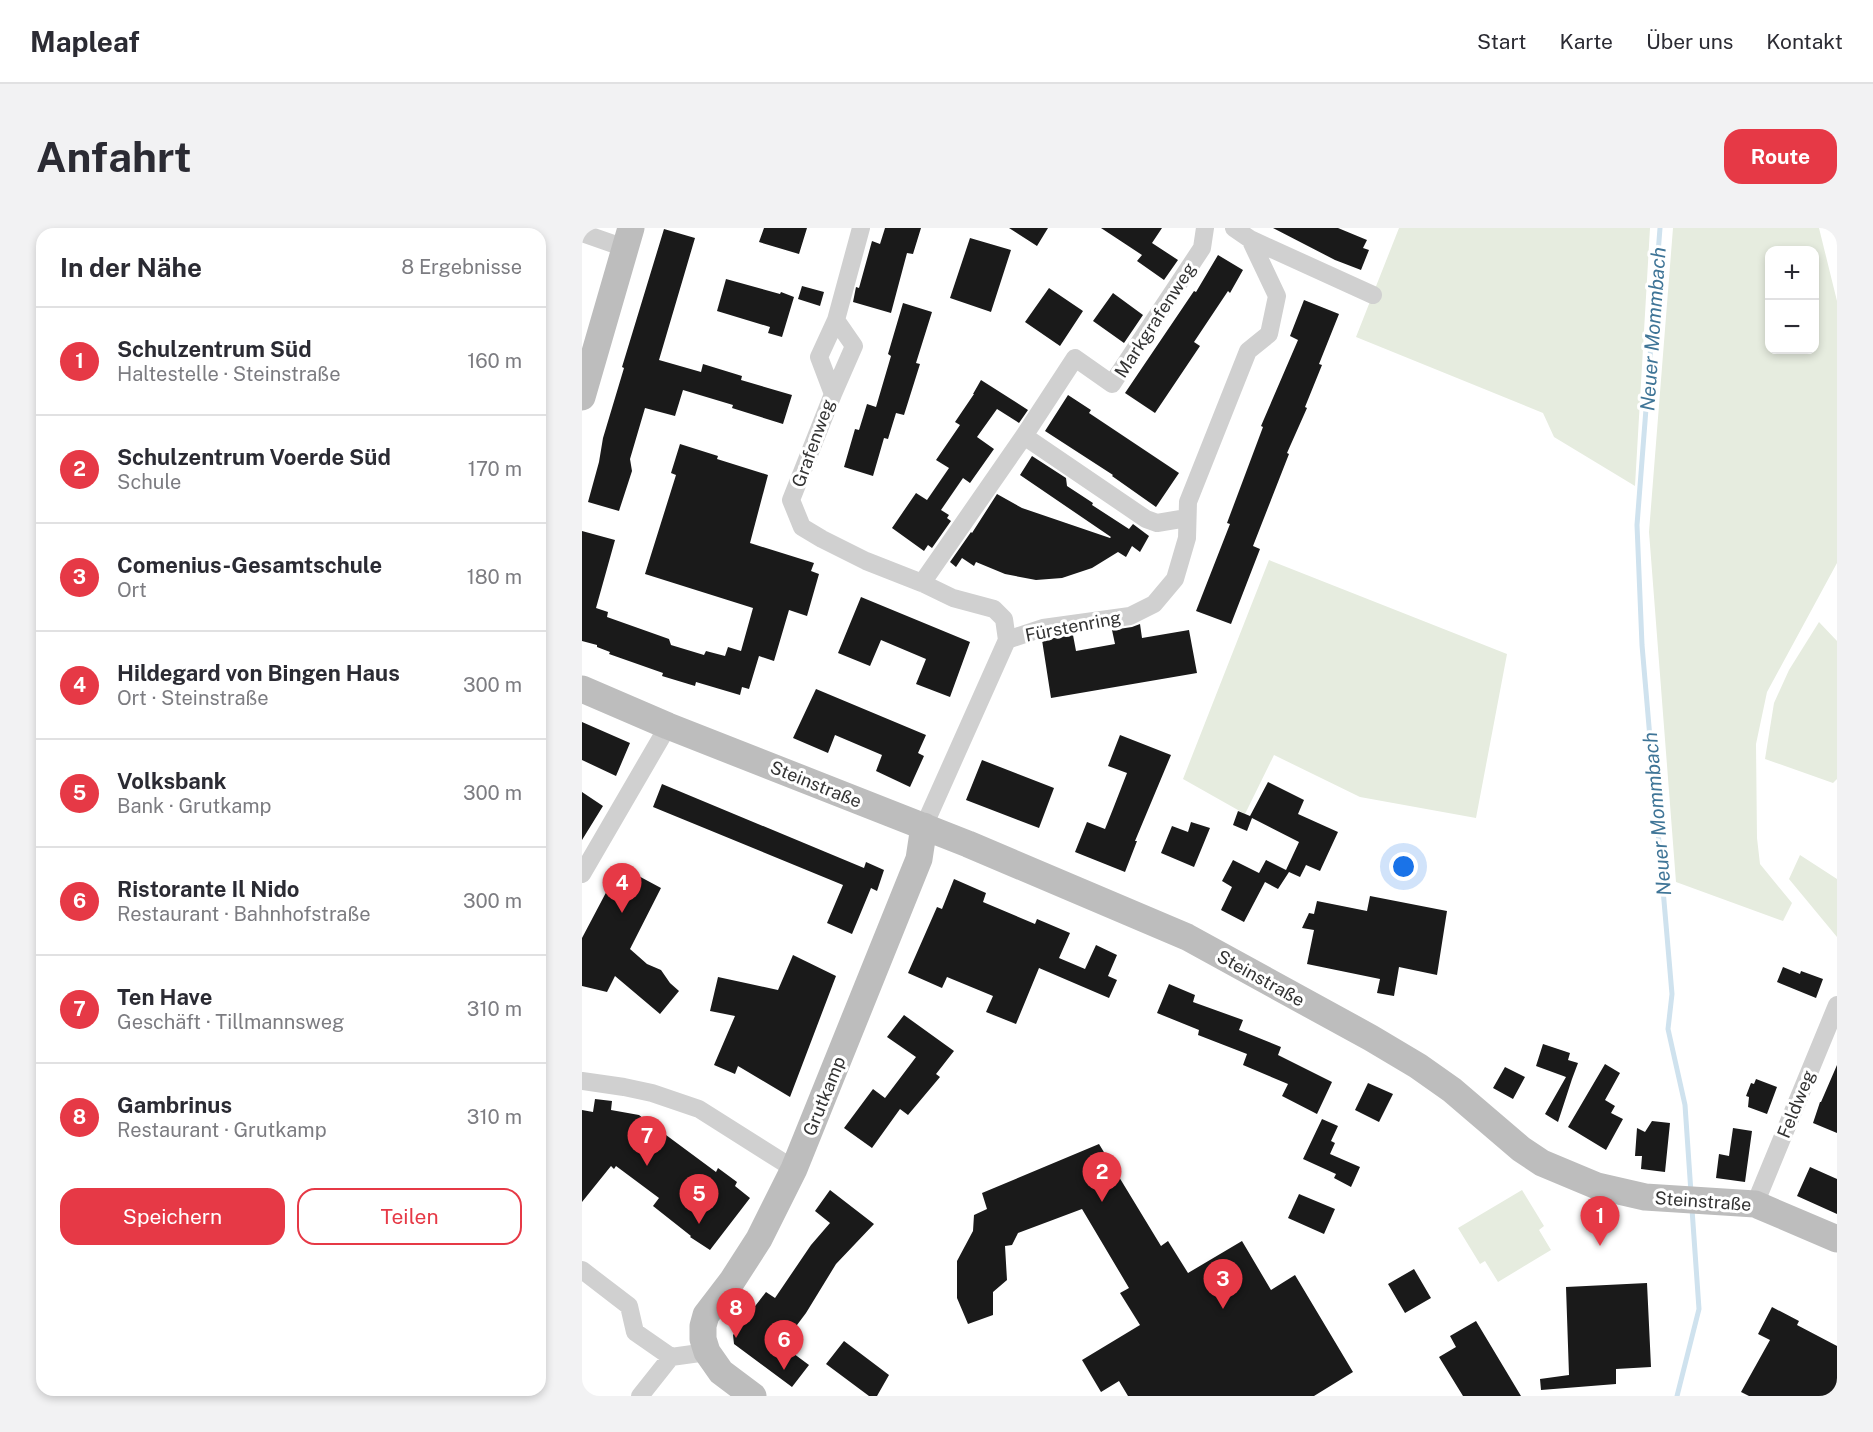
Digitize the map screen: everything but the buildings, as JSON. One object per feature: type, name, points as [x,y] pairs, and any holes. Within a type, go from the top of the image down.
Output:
[{"type":"street","name":"Grafenweg","points":[[861,228],[836,320],[819,357],[833,394],[791,500],[802,527],[866,561],[953,598],[994,609],[1004,619],[1007,640]]},
{"type":"street","name":"Markgrafenweg","points":[[922,583],[1075,358],[1113,384],[1202,248],[1205,228]]},
{"type":"street","points":[[1234,228],[1250,239],[1373,295]]},
{"type":"street","points":[[582,233],[628,238],[582,397]]},
{"type":"street","name":"Fürstenring","points":[[924,826],[1007,640],[1043,628],[1130,616],[1154,604],[1175,579],[1187,538],[1188,502],[1248,351],[1269,334],[1276,296],[1250,239]]},
{"type":"street","points":[[833,394],[854,346],[836,320]]},
{"type":"street","points":[[1024,436],[1146,519],[1157,523],[1187,519]]},
{"type":"street","name":"Steinstraße","points":[[582,689],[668,726],[924,826],[1207,948],[1418,1066],[1452,1090],[1521,1149],[1542,1163],[1597,1186],[1645,1197],[1755,1204],[1837,1239]]},
{"type":"street","points":[[582,874],[668,726]]},
{"type":"street","name":"Grutkamp","points":[[707,1352],[703,1326],[706,1315],[732,1281],[759,1239],[794,1169],[919,860],[924,826]]},
{"type":"street","name":"Feldweg","points":[[1755,1204],[1837,1005]]},
{"type":"street","points":[[582,1081],[652,1093],[699,1109],[794,1169]]},
{"type":"street","points":[[582,1270],[629,1306],[635,1332],[671,1357],[707,1352],[721,1372],[753,1396]]},
{"type":"street","points":[[640,1396],[671,1357]]},
{"type":"shaded area","points":[[1399,228],[1650,228],[1635,486],[1554,437],[1543,413],[1356,337]]},
{"type":"shaded area","points":[[1673,228],[1819,228],[1837,301],[1837,563],[1767,692],[1756,744],[1757,838],[1760,864],[1792,903],[1783,921],[1676,882],[1649,532]]},
{"type":"shaded area","points":[[1269,560],[1507,654],[1476,818],[1360,797],[1274,755],[1245,814],[1183,779]]},
{"type":"shaded area","points":[[1819,622],[1837,641],[1837,779],[1833,783],[1765,759],[1774,703],[1789,670]]},
{"type":"shaded area","points":[[1800,855],[1837,879],[1837,937],[1789,879]]},
{"type":"shaded area","points":[[1522,1190],[1544,1226],[1539,1230],[1551,1250],[1498,1282],[1485,1261],[1480,1264],[1458,1228]]},
{"type":"waterway","name":"Neuer Mommbach","points":[[1660,228],[1637,525],[1642,645],[1672,994],[1668,1029],[1685,1105],[1691,1193]]},
{"type":"waterway","name":"Neuer Mommbach","points":[[1677,1396],[1699,1309],[1692,1209]]},
{"type":"place","name":"Hildegard von Bingen Haus","points":[[622,913]]},
{"type":"place","name":"Ten Have","points":[[647,1166]]},
{"type":"place","name":"Schulzentrum Voerde Süd","points":[[1102,1202]]},
{"type":"place","name":"Volksbank","points":[[699,1224]]},
{"type":"place","name":"Schulzentrum Süd","points":[[1600,1246]]},
{"type":"place","name":"Comenius-Gesamtschule","points":[[1223,1309]]},
{"type":"place","name":"Gambrinus","points":[[736,1338]]},
{"type":"place","name":"Ristorante Il Nido","points":[[784,1370]]}]
